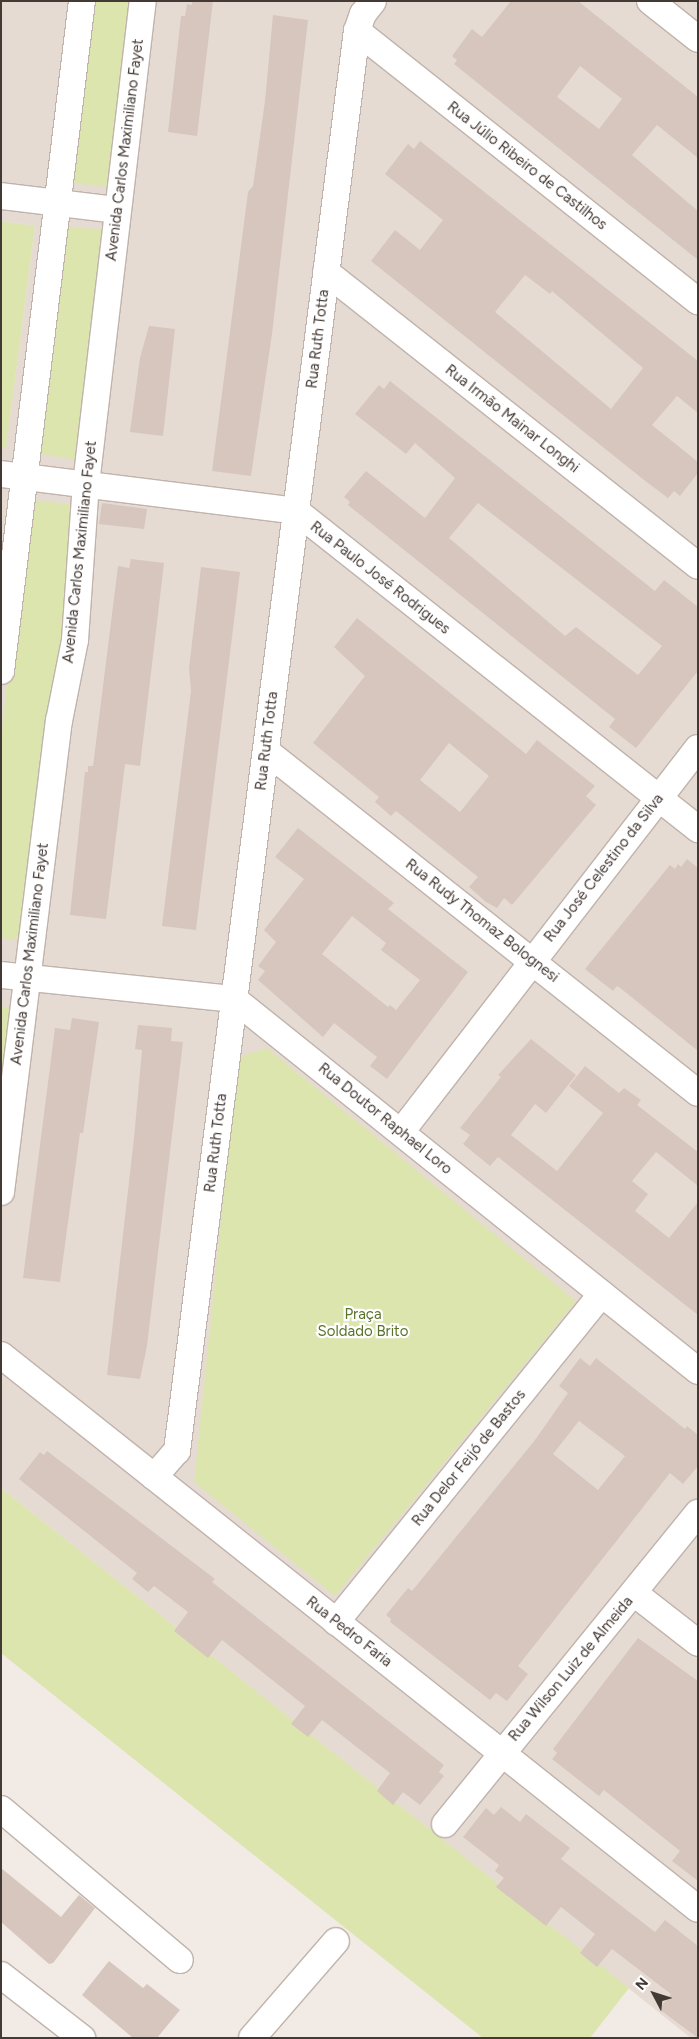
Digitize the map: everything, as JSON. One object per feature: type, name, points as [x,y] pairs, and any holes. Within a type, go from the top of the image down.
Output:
[{"type":"street","points":[[1,671],[12,475],[57,203],[82,1]]},
{"type":"street","name":"Avenida Carlos Maximiliano Fayet","points":[[1,1192],[59,721],[74,640],[86,484],[143,1]]},
{"type":"street","name":"Rua Ruth Totta","points":[[154,1477],[177,1451],[357,31],[363,14],[373,1]]},
{"type":"street","points":[[650,1],[698,40]]},
{"type":"street","name":"Rua Júlio Ribeiro de Castilhos","points":[[357,31],[698,301]]},
{"type":"street","points":[[1,196],[117,210]]},
{"type":"street","name":"Rua Irmão Mainar Longhi","points":[[326,272],[698,566]]},
{"type":"street","name":"Rua Paulo José Rodrigues","points":[[12,475],[296,510],[698,829]]},
{"type":"street","name":"Rua José Celestino da Silva","points":[[402,1132],[657,798],[698,748]]},
{"type":"street","name":"Rua Rudy Thomaz Bolognesi","points":[[266,751],[698,1093]]},
{"type":"street","points":[[1,975],[234,999]]},
{"type":"street","name":"Rua Doutor Raphael Loro","points":[[234,999],[698,1371]]},
{"type":"street","name":"Rua Delor Feijó de Bastos","points":[[336,1622],[602,1294]]},
{"type":"street","name":"Rua Pedro Faria","points":[[1,1355],[698,1908]]},
{"type":"street","name":"Rua Wilson Luiz de Almeida","points":[[445,1824],[698,1513]]},
{"type":"street","points":[[634,1593],[698,1643]]},
{"type":"street","points":[[1,1809],[180,1960]]},
{"type":"street","points":[[264,2034],[336,1941]]},
{"type":"street","points":[[1,1975],[82,2038]]},
{"type":"shaded area","points":[[1,1],[698,1],[698,2038],[691,2038],[1,1488],[1,447],[6,447],[35,226],[1,221]]},
{"type":"green space","points":[[92,1],[134,1],[110,187],[70,183]]},
{"type":"green space","points":[[1,221],[35,226],[6,448],[1,447]]},
{"type":"green space","points":[[63,226],[105,230],[77,460],[36,453]]},
{"type":"green space","points":[[33,500],[75,505],[66,636],[20,940],[1,938],[1,740],[10,654]]},
{"type":"green space","points":[[1,1006],[11,1008],[1,1088]]},
{"type":"green space","name":"Praça Soldado Brito","points":[[267,1048],[576,1301],[335,1596],[194,1482],[238,1057]]},
{"type":"green space","points":[[1,1488],[629,1988],[590,2038],[483,2038],[1,1653]]},
{"type":"building","points":[[192,1],[213,1],[197,136],[168,132],[181,16],[185,16],[187,4],[192,5]]},
{"type":"building","points":[[511,1],[578,1],[698,97],[698,158],[657,125],[632,155],[698,211],[698,260],[454,64],[457,60],[452,56],[472,29],[482,37]],"holes":[[[580,66],[622,99],[599,129],[557,97]]]},
{"type":"building","points":[[273,15],[308,20],[272,334],[251,476],[212,471],[248,192],[253,186],[265,101]]},
{"type":"building","points":[[420,141],[698,361],[698,413],[677,396],[652,425],[698,462],[698,473],[680,496],[674,491],[668,498],[644,480],[371,261],[395,230],[420,250],[443,220],[385,174],[408,144],[414,149]],"holes":[[[525,275],[550,294],[552,291],[643,368],[611,409],[495,312]]]},
{"type":"building","points":[[149,326],[175,329],[163,436],[130,432],[140,358]]},
{"type":"building","points":[[390,381],[655,591],[664,580],[698,607],[698,671],[636,748],[609,727],[615,719],[348,505],[350,502],[344,497],[366,471],[425,518],[455,478],[415,443],[406,454],[355,414],[379,385],[384,389]],"holes":[[[478,503],[662,646],[638,675],[576,627],[565,636],[449,538]]]},
{"type":"building","points":[[102,503],[147,509],[144,529],[99,524]]},
{"type":"building","points":[[131,559],[164,563],[140,766],[125,764],[106,919],[70,915],[85,772],[88,772],[88,766],[93,766],[118,566],[129,568]]},
{"type":"building","points":[[201,567],[240,572],[196,930],[162,926],[191,691],[189,668]]},
{"type":"building","points":[[357,618],[526,754],[537,740],[595,786],[586,796],[596,805],[512,905],[504,898],[497,908],[486,902],[469,887],[478,877],[396,811],[391,816],[375,802],[379,797],[313,743],[365,676],[334,647]],"holes":[[[449,743],[489,776],[460,812],[420,780]]]},
{"type":"building","points":[[298,828],[394,903],[388,909],[468,972],[387,1079],[370,1066],[377,1057],[334,1023],[323,1037],[258,980],[265,971],[258,966],[276,942],[264,930],[304,879],[275,857]],"holes":[[[352,916],[386,943],[381,950],[420,980],[396,1010],[390,1005],[388,1007],[322,954]]]},
{"type":"building","points":[[687,859],[698,868],[698,1051],[619,987],[617,986],[613,991],[585,969],[670,865],[675,869],[678,864],[681,867]]},
{"type":"building","points":[[72,1018],[99,1022],[83,1133],[80,1133],[60,1282],[23,1278],[55,1028],[70,1030]]},
{"type":"building","points":[[138,1025],[172,1028],[171,1041],[183,1042],[147,1346],[140,1379],[107,1375],[142,1050],[135,1049]]},
{"type":"building","points":[[531,1039],[576,1075],[546,1113],[535,1104],[511,1135],[557,1171],[603,1113],[569,1086],[585,1066],[619,1093],[624,1088],[641,1100],[637,1105],[698,1152],[698,1186],[656,1152],[632,1181],[648,1194],[635,1211],[669,1238],[698,1202],[698,1315],[498,1157],[490,1166],[463,1144],[470,1135],[460,1128],[501,1077],[498,1075]]},
{"type":"building","points":[[580,1358],[590,1366],[596,1358],[685,1429],[687,1426],[698,1435],[698,1466],[683,1484],[670,1473],[518,1666],[528,1674],[507,1701],[496,1693],[490,1700],[390,1622],[391,1619],[386,1615],[408,1588],[412,1591],[535,1440],[568,1393],[559,1386]],"holes":[[[579,1421],[625,1456],[598,1490],[553,1454]]]},
{"type":"building","points":[[47,1451],[215,1579],[212,1582],[444,1765],[439,1772],[444,1776],[420,1805],[403,1792],[393,1805],[377,1791],[390,1773],[322,1720],[308,1737],[291,1724],[305,1706],[222,1640],[208,1658],[174,1631],[188,1612],[154,1586],[148,1592],[132,1579],[137,1573],[19,1479],[40,1452],[44,1455]]},
{"type":"building","points":[[638,1638],[698,1681],[698,1881],[672,1861],[680,1851],[604,1790],[599,1796],[552,1759],[557,1753],[553,1749]]},
{"type":"building","points":[[501,1807],[520,1822],[526,1814],[570,1848],[561,1859],[655,1932],[665,1920],[698,1946],[698,2038],[659,2009],[671,1994],[612,1949],[597,1967],[580,1953],[595,1934],[561,1907],[546,1926],[496,1887],[504,1878],[495,1871],[499,1865],[463,1837],[486,1808],[494,1815]]},
{"type":"building","points":[[1,1868],[61,1917],[79,1895],[95,1908],[53,1963],[49,1964],[1,1922]]},
{"type":"building","points":[[109,1961],[143,1988],[147,1984],[180,2010],[157,2038],[133,2038],[82,1995]]}]
